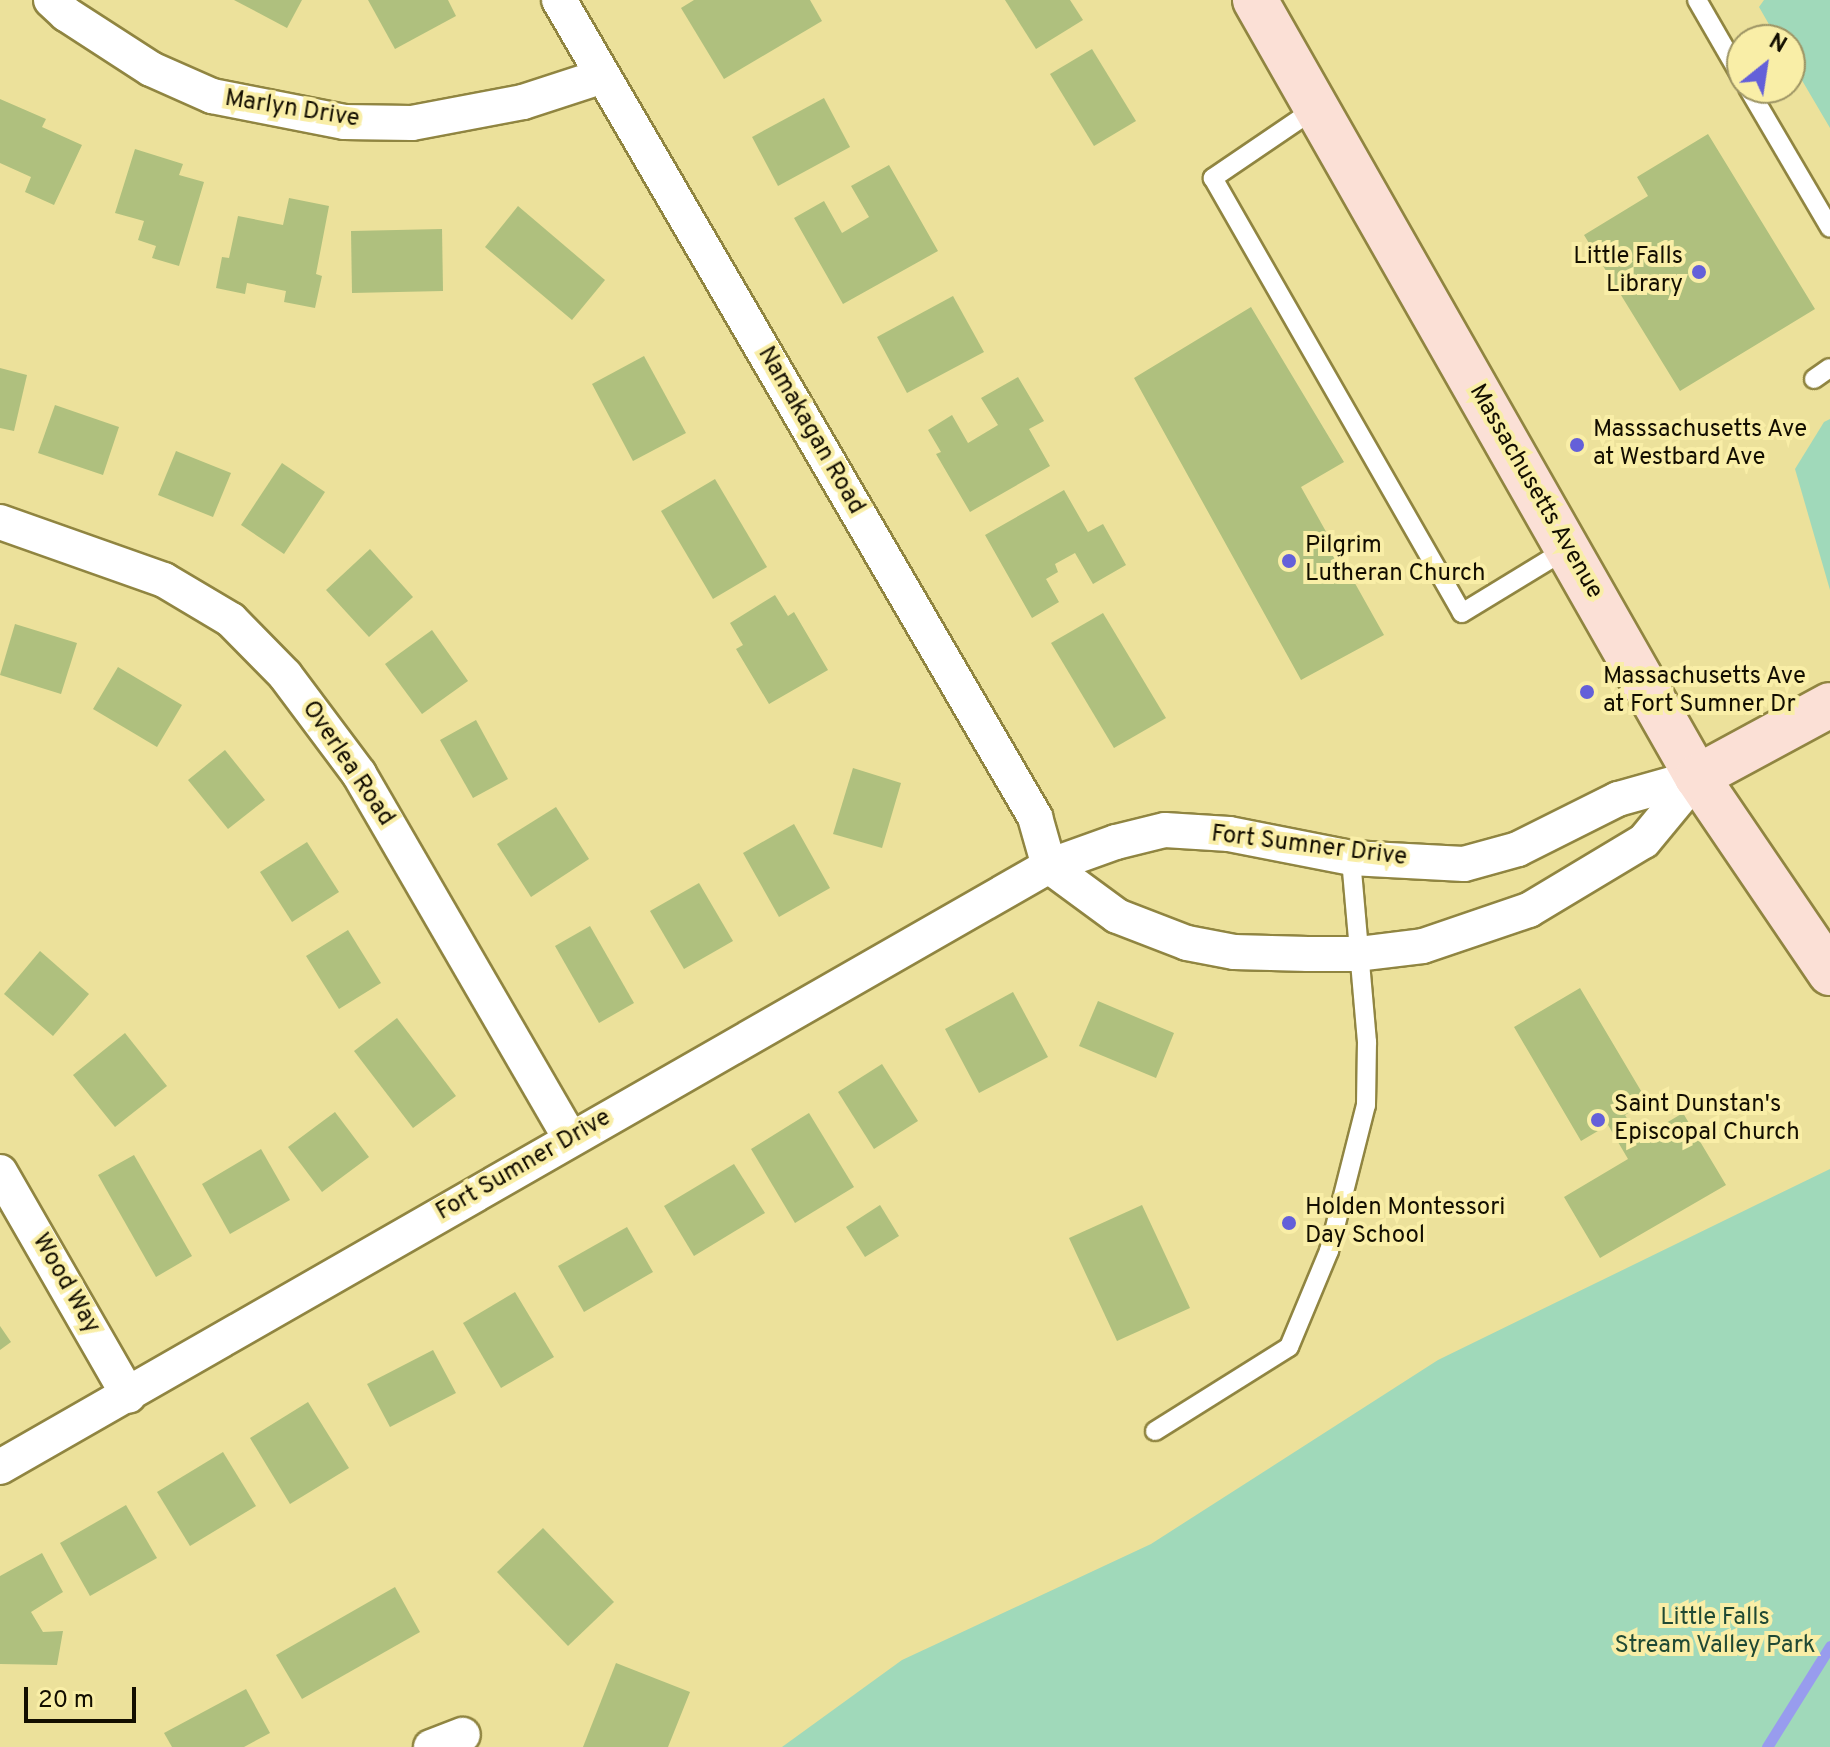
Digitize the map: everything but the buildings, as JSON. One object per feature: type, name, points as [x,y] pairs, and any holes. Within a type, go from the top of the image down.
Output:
[{"type":"main road","name":"Massachusetts Avenue","points":[[1267,4],[1316,108],[1697,777],[1830,973]]},
{"type":"main road","points":[[1697,777],[1830,705]]},
{"type":"street","name":"Marlyn Drive","points":[[51,0],[66,14],[151,69],[212,96],[344,122],[412,123],[523,102],[603,76]]},
{"type":"street","name":"Namakagan Road","points":[[559,0],[1035,817],[1049,866]]},
{"type":"street","name":"Overlea Road","points":[[0,522],[164,580],[231,620],[285,675],[359,774],[571,1139]]},
{"type":"street","name":"Fort Sumner Drive","points":[[0,1467],[129,1396],[1049,866],[1116,842],[1165,830],[1229,834],[1351,858],[1464,864],[1518,849],[1618,799],[1697,777]]},
{"type":"street","points":[[1049,866],[1117,916],[1187,943],[1234,952],[1358,954],[1423,946],[1529,910],[1644,841],[1697,777]]},
{"type":"street","name":"Wood Way","points":[[0,1172],[129,1396]]},
{"type":"street","points":[[431,1747],[463,1735]]},
{"type":"lane","points":[[1697,0],[1726,50]]},
{"type":"lane","points":[[1757,104],[1830,228]]},
{"type":"lane","points":[[1316,108],[1213,178],[1462,613],[1567,549]]},
{"type":"lane","points":[[1814,379],[1830,368]]},
{"type":"lane","points":[[1155,1431],[1289,1347],[1329,1251],[1366,1105],[1367,1042],[1351,858]]},
{"type":"green space","points":[[1764,0],[1830,0],[1830,128],[1806,87],[1806,24],[1769,24],[1759,7]]},
{"type":"green space","points":[[1830,419],[1830,590],[1795,469],[1824,422]]},
{"type":"green space","name":"Little Falls Stream Valley Park","points":[[1830,1169],[1830,1747],[782,1747],[902,1660],[1151,1544],[1438,1360]]},
{"type":"waterway","points":[[1767,1747],[1830,1646]]},
{"type":"place","name":"Little Falls Library","points":[[1699,272]]},
{"type":"place","name":"Masssachusetts Ave at Westbard Ave","points":[[1577,445]]},
{"type":"place","name":"Pilgrim Lutheran Church","points":[[1289,561]]},
{"type":"place","name":"Massachusetts Ave at Fort Sumner Dr","points":[[1587,692]]},
{"type":"place","name":"Saint Dunstan's Episcopal Church","points":[[1598,1120]]},
{"type":"place","name":"Holden Montessori Day School","points":[[1289,1223]]}]
